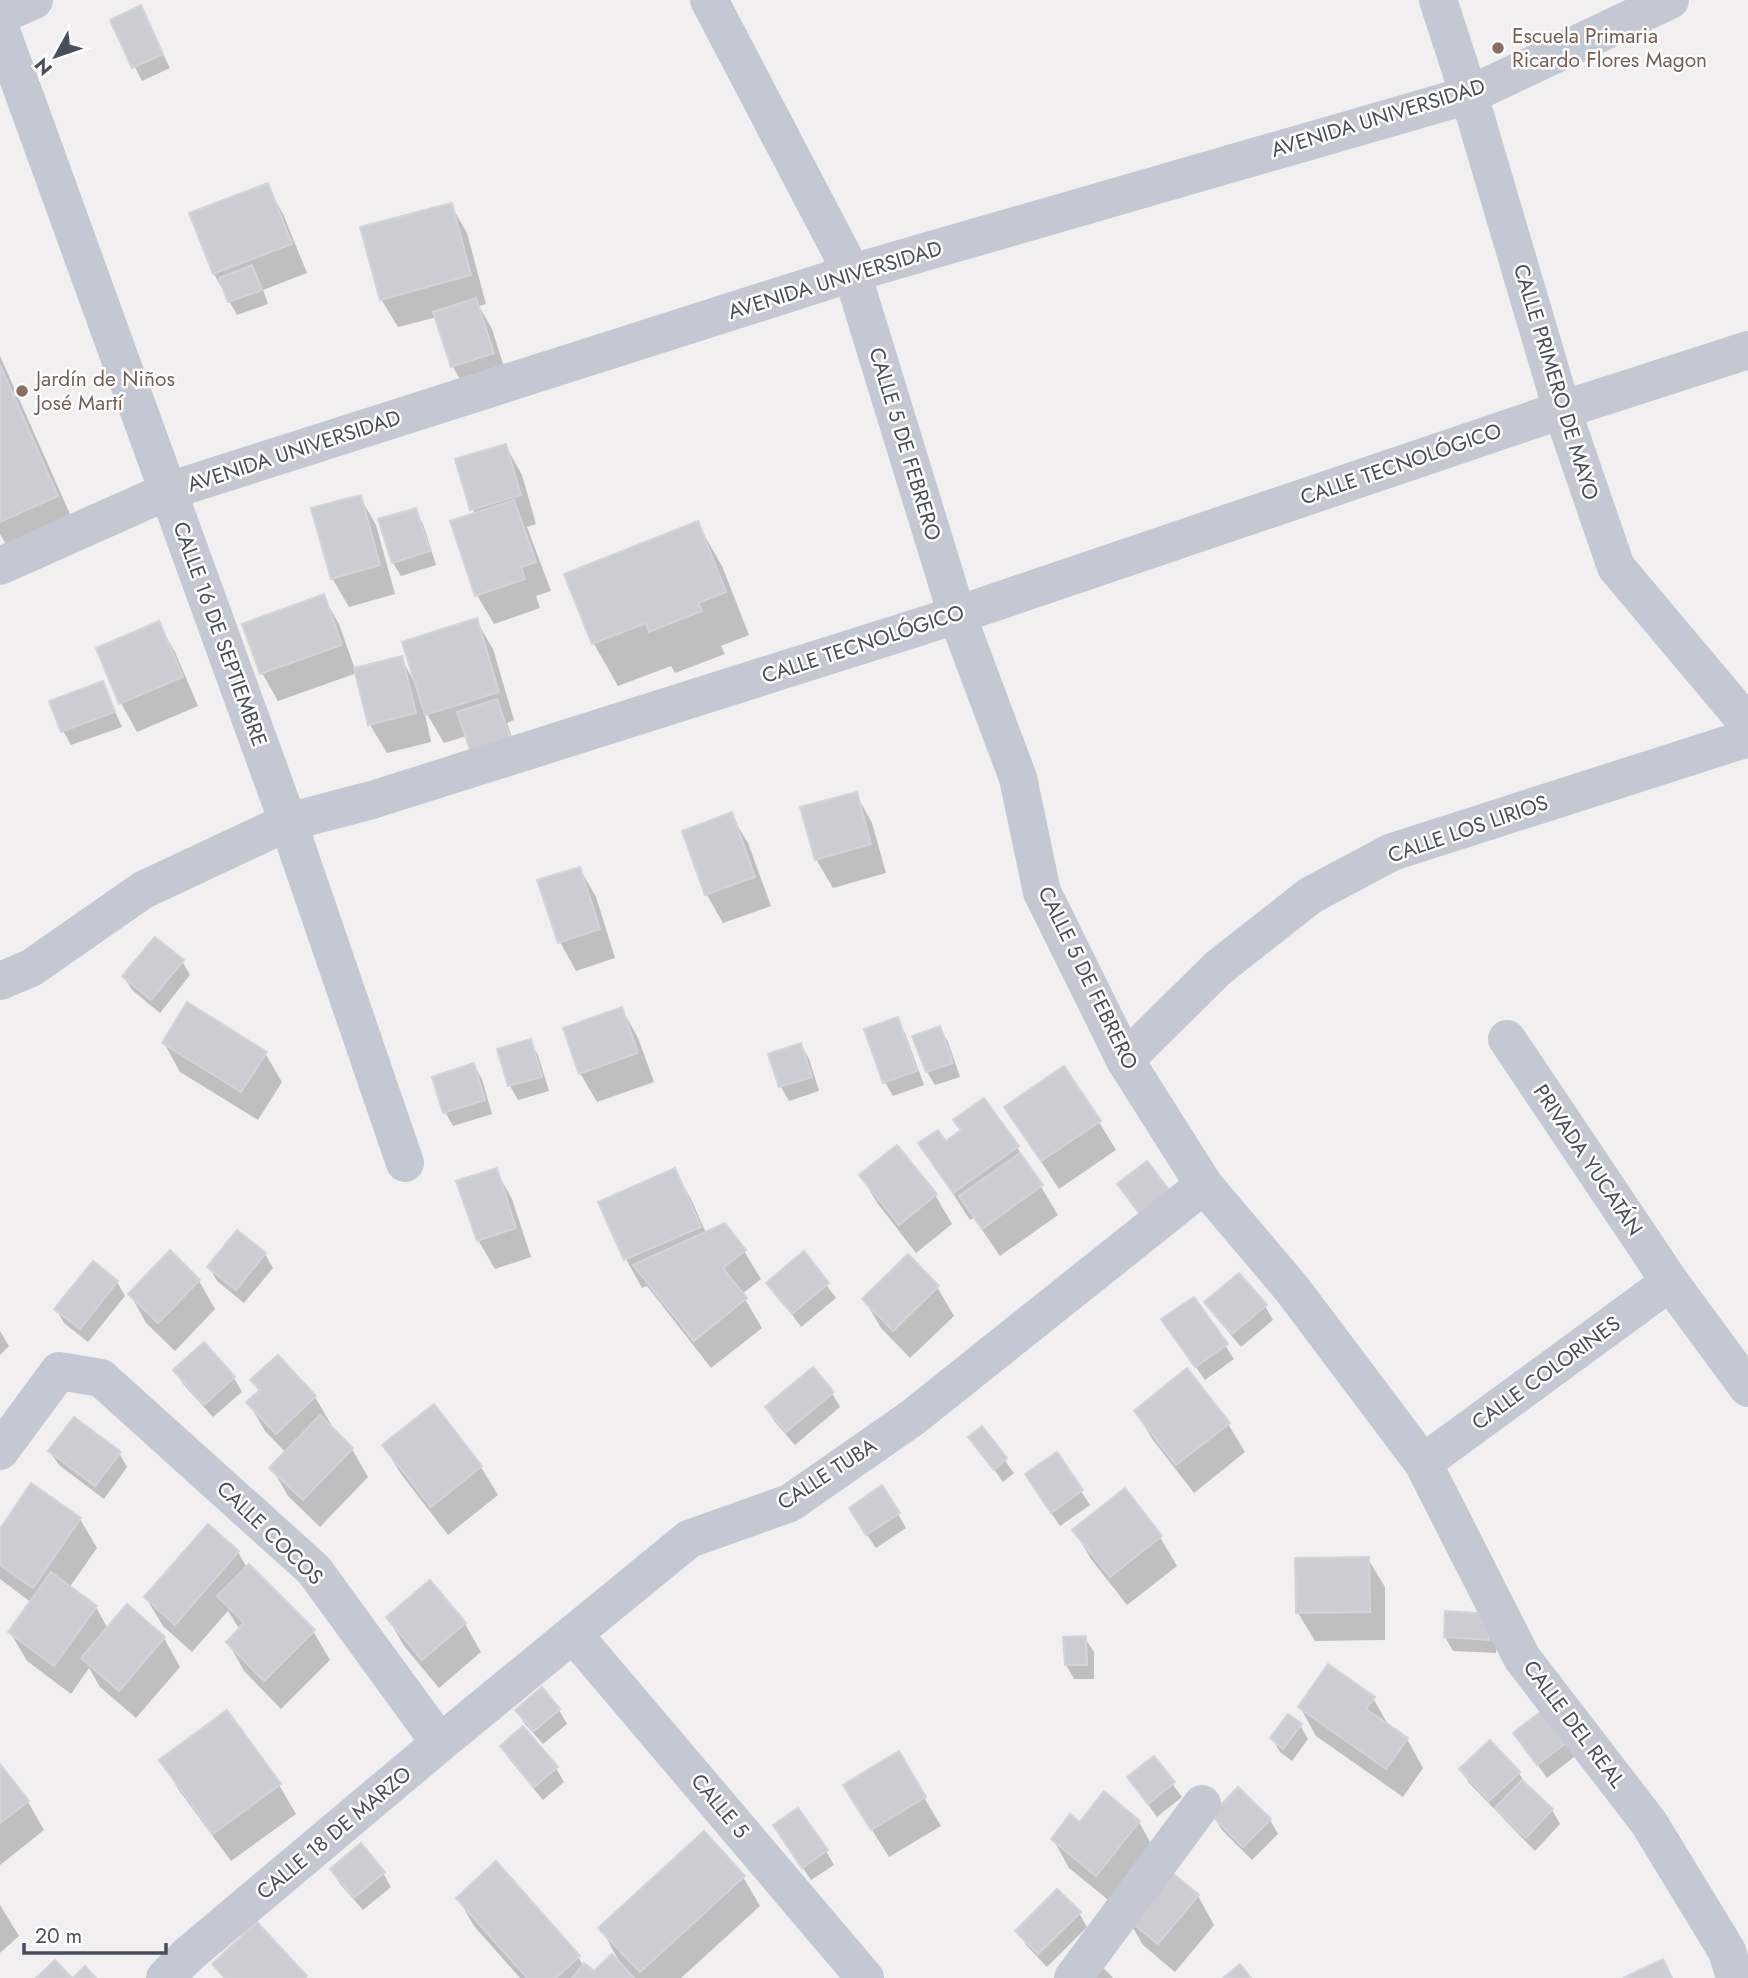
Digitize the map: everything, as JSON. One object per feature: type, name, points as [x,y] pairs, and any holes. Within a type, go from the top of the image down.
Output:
[{"type":"street","points":[[0,15],[34,0]]},
{"type":"street","name":"CALLE 5 DE FEBRERO","points":[[709,0],[852,273],[957,615],[1018,778],[1042,892],[1125,1060],[1204,1185],[1292,1289],[1423,1463]]},
{"type":"street","name":"CALLE PRIMERO DE MAYO","points":[[1438,0],[1469,94],[1562,410],[1616,567],[1748,724]]},
{"type":"street","name":"AVENIDA UNIVERSIDAD","points":[[0,566],[169,491],[852,273],[1469,94],[1670,0]]},
{"type":"street","name":"CALLE 16 DE SEPTIEMBRE","points":[[4,50],[169,491],[288,822],[405,1163]]},
{"type":"street","name":"CALLE TECNOLÓGICO","points":[[0,981],[31,968],[143,890],[288,822],[372,800],[957,615],[1562,410],[1748,350]]},
{"type":"street","name":"CALLE LOS LIRIOS","points":[[1125,1060],[1218,968],[1311,895],[1392,852],[1748,738]]},
{"type":"street","name":"PRIVADA YUCATÁN","points":[[1507,1039],[1670,1282],[1748,1388]]},
{"type":"street","name":"CALLE TUBA","points":[[440,1743],[689,1539],[790,1503],[912,1418],[1204,1185]]},
{"type":"street","name":"CALLE COLORINES","points":[[1423,1463],[1670,1282]]},
{"type":"street","name":"CALLE COCOS","points":[[0,1451],[59,1371],[101,1378],[314,1570],[440,1743]]},
{"type":"street","name":"CALLE DEL REAL","points":[[1423,1463],[1522,1658],[1649,1823],[1727,1951],[1735,1978]]},
{"type":"street","name":"CALLE 5","points":[[574,1635],[865,1978]]},
{"type":"street","name":"CALLE 18 DE MARZO","points":[[164,1978],[440,1743]]},
{"type":"street","points":[[1073,1978],[1202,1804]]},
{"type":"building","points":[[141,5],[163,54],[132,68],[110,20]]},
{"type":"building","points":[[268,183],[292,244],[213,274],[189,213]]},
{"type":"building","points":[[452,203],[471,275],[380,300],[360,227]]},
{"type":"building","points":[[252,265],[262,290],[228,302],[219,278]]},
{"type":"building","points":[[476,298],[494,353],[451,367],[433,312]]},
{"type":"building","points":[[0,365],[58,496],[0,522]]},
{"type":"building","points":[[506,444],[521,495],[470,510],[455,459]]},
{"type":"building","points":[[361,495],[380,565],[331,579],[311,508]]},
{"type":"building","points":[[514,500],[536,562],[521,567],[525,579],[475,596],[450,521]]},
{"type":"building","points":[[416,508],[430,551],[392,563],[378,519]]},
{"type":"building","points":[[698,521],[726,592],[698,603],[702,611],[649,632],[646,623],[592,644],[564,574]]},
{"type":"building","points":[[324,594],[342,645],[260,674],[242,624]]},
{"type":"building","points":[[477,618],[499,692],[425,715],[402,642]]},
{"type":"building","points":[[159,621],[183,677],[119,704],[96,648]]},
{"type":"building","points":[[402,656],[416,713],[368,725],[354,668]]},
{"type":"building","points":[[103,681],[115,712],[61,732],[49,701]]},
{"type":"building","points":[[497,699],[511,740],[471,753],[457,712]]},
{"type":"building","points":[[857,792],[871,844],[815,860],[800,807]]},
{"type":"building","points":[[732,812],[755,877],[705,895],[682,831]]},
{"type":"building","points":[[580,867],[600,929],[558,943],[537,880]]},
{"type":"building","points":[[155,937],[184,960],[151,1000],[122,976]]},
{"type":"building","points":[[187,1002],[267,1052],[241,1092],[162,1043]]},
{"type":"building","points":[[622,1007],[638,1053],[579,1074],[563,1028]]},
{"type":"building","points":[[898,1017],[917,1071],[883,1083],[864,1029]]},
{"type":"building","points":[[940,1026],[953,1063],[926,1072],[912,1036]]},
{"type":"building","points":[[531,1039],[542,1077],[508,1086],[497,1049]]},
{"type":"building","points":[[801,1043],[812,1077],[779,1087],[768,1054]]},
{"type":"building","points":[[474,1063],[485,1100],[443,1113],[432,1077]]},
{"type":"building","points":[[1064,1066],[1101,1121],[1041,1161],[1004,1107]]},
{"type":"building","points":[[984,1098],[1019,1146],[953,1193],[918,1143],[938,1130],[946,1141],[961,1130],[953,1120]]},
{"type":"building","points":[[897,1145],[937,1194],[899,1225],[859,1175]]},
{"type":"building","points":[[1020,1153],[1043,1185],[982,1229],[959,1196]]},
{"type":"building","points":[[1147,1161],[1170,1191],[1140,1214],[1117,1184]]},
{"type":"building","points":[[497,1168],[516,1228],[477,1241],[456,1181]]},
{"type":"building","points":[[675,1168],[701,1227],[624,1260],[598,1202]]},
{"type":"building","points":[[725,1223],[746,1250],[723,1268],[747,1298],[694,1341],[633,1265]]},
{"type":"building","points":[[237,1230],[266,1253],[236,1290],[207,1267]]},
{"type":"building","points":[[170,1250],[200,1280],[158,1323],[128,1294]]},
{"type":"building","points":[[804,1251],[829,1283],[792,1314],[766,1283]]},
{"type":"building","points":[[908,1254],[939,1286],[893,1331],[862,1299]]},
{"type":"building","points":[[93,1261],[118,1281],[80,1329],[54,1309]]},
{"type":"building","points":[[1239,1273],[1267,1305],[1232,1334],[1204,1302]]},
{"type":"building","points":[[1194,1297],[1228,1344],[1195,1367],[1161,1319]]},
{"type":"building","points":[[204,1342],[235,1377],[204,1405],[173,1370]]},
{"type":"building","points":[[278,1355],[316,1396],[276,1434],[246,1402],[260,1390],[250,1380]]},
{"type":"building","points":[[813,1367],[834,1392],[786,1432],[765,1407]]},
{"type":"building","points":[[1187,1368],[1230,1423],[1176,1465],[1134,1411]]},
{"type":"building","points":[[434,1404],[482,1466],[431,1507],[382,1445]]},
{"type":"building","points":[[320,1415],[353,1448],[303,1500],[269,1468]]},
{"type":"building","points":[[74,1417],[121,1452],[95,1486],[48,1451]]},
{"type":"building","points":[[982,1426],[1007,1458],[994,1470],[968,1437]]},
{"type":"building","points":[[1057,1452],[1083,1490],[1051,1513],[1025,1474]]},
{"type":"building","points":[[31,1483],[81,1518],[33,1588],[0,1565],[0,1529]]},
{"type":"building","points":[[882,1485],[900,1513],[866,1535],[849,1508]]},
{"type":"building","points":[[1125,1488],[1162,1536],[1110,1577],[1072,1530]]},
{"type":"building","points":[[208,1524],[239,1551],[175,1625],[144,1597]]},
{"type":"building","points":[[1369,1557],[1370,1612],[1296,1613],[1295,1558]]},
{"type":"building","points":[[249,1564],[315,1630],[264,1681],[226,1642],[244,1623],[217,1596]]},
{"type":"building","points":[[51,1572],[97,1606],[54,1666],[8,1632]]},
{"type":"building","points":[[430,1580],[466,1623],[422,1660],[386,1617]]},
{"type":"building","points":[[127,1604],[165,1637],[119,1691],[81,1658]]},
{"type":"building","points":[[1445,1611],[1491,1614],[1489,1640],[1444,1637]]},
{"type":"building","points":[[1086,1636],[1087,1665],[1065,1665],[1063,1637]]},
{"type":"building","points":[[1328,1664],[1375,1697],[1366,1709],[1408,1738],[1386,1769],[1298,1707]]},
{"type":"building","points":[[542,1687],[560,1709],[534,1731],[515,1710]]},
{"type":"building","points":[[1547,1707],[1571,1739],[1537,1765],[1513,1733]]},
{"type":"building","points":[[227,1710],[281,1784],[213,1834],[159,1760]]},
{"type":"building","points":[[1288,1714],[1302,1724],[1283,1749],[1270,1738]]},
{"type":"building","points":[[523,1726],[558,1767],[534,1787],[500,1746]]},
{"type":"building","points":[[1490,1740],[1520,1772],[1489,1801],[1459,1769]]},
{"type":"building","points":[[899,1751],[926,1797],[871,1830],[843,1785]]},
{"type":"building","points":[[1154,1756],[1175,1782],[1148,1804],[1127,1777]]},
{"type":"building","points":[[0,1764],[29,1801],[0,1823]]},
{"type":"building","points":[[1522,1780],[1553,1809],[1526,1838],[1495,1808]]},
{"type":"building","points":[[1238,1787],[1271,1819],[1243,1847],[1211,1815]]},
{"type":"building","points":[[1104,1791],[1140,1821],[1096,1876],[1051,1839],[1070,1814],[1080,1822]]},
{"type":"building","points":[[798,1808],[828,1850],[802,1868],[773,1825]]},
{"type":"building","points":[[704,1831],[745,1876],[640,1972],[598,1928]]},
{"type":"building","points":[[361,1843],[385,1872],[354,1898],[330,1869]]},
{"type":"building","points":[[496,1861],[580,1956],[556,1978],[527,1978],[456,1898]]},
{"type":"building","points":[[1165,1867],[1199,1895],[1158,1944],[1124,1916]]},
{"type":"building","points":[[1057,1889],[1081,1912],[1038,1954],[1015,1931]]},
{"type":"building","points":[[257,1922],[307,1976],[305,1978],[225,1978],[212,1964]]},
{"type":"building","points":[[612,1954],[634,1978],[572,1978],[584,1963],[594,1971]]},
{"type":"building","points":[[1663,1959],[1672,1978],[1623,1978]]},
{"type":"building","points":[[55,1960],[72,1978],[36,1978]]},
{"type":"building","points":[[1240,1964],[1251,1978],[1223,1978]]},
{"type":"building","points":[[85,1966],[96,1978],[73,1978]]},
{"type":"place","name":"Escuela Primaria Ricardo Flores Magon","points":[[1498,48]]},
{"type":"place","name":"Jardín de Niños José Martí","points":[[22,391]]}]
